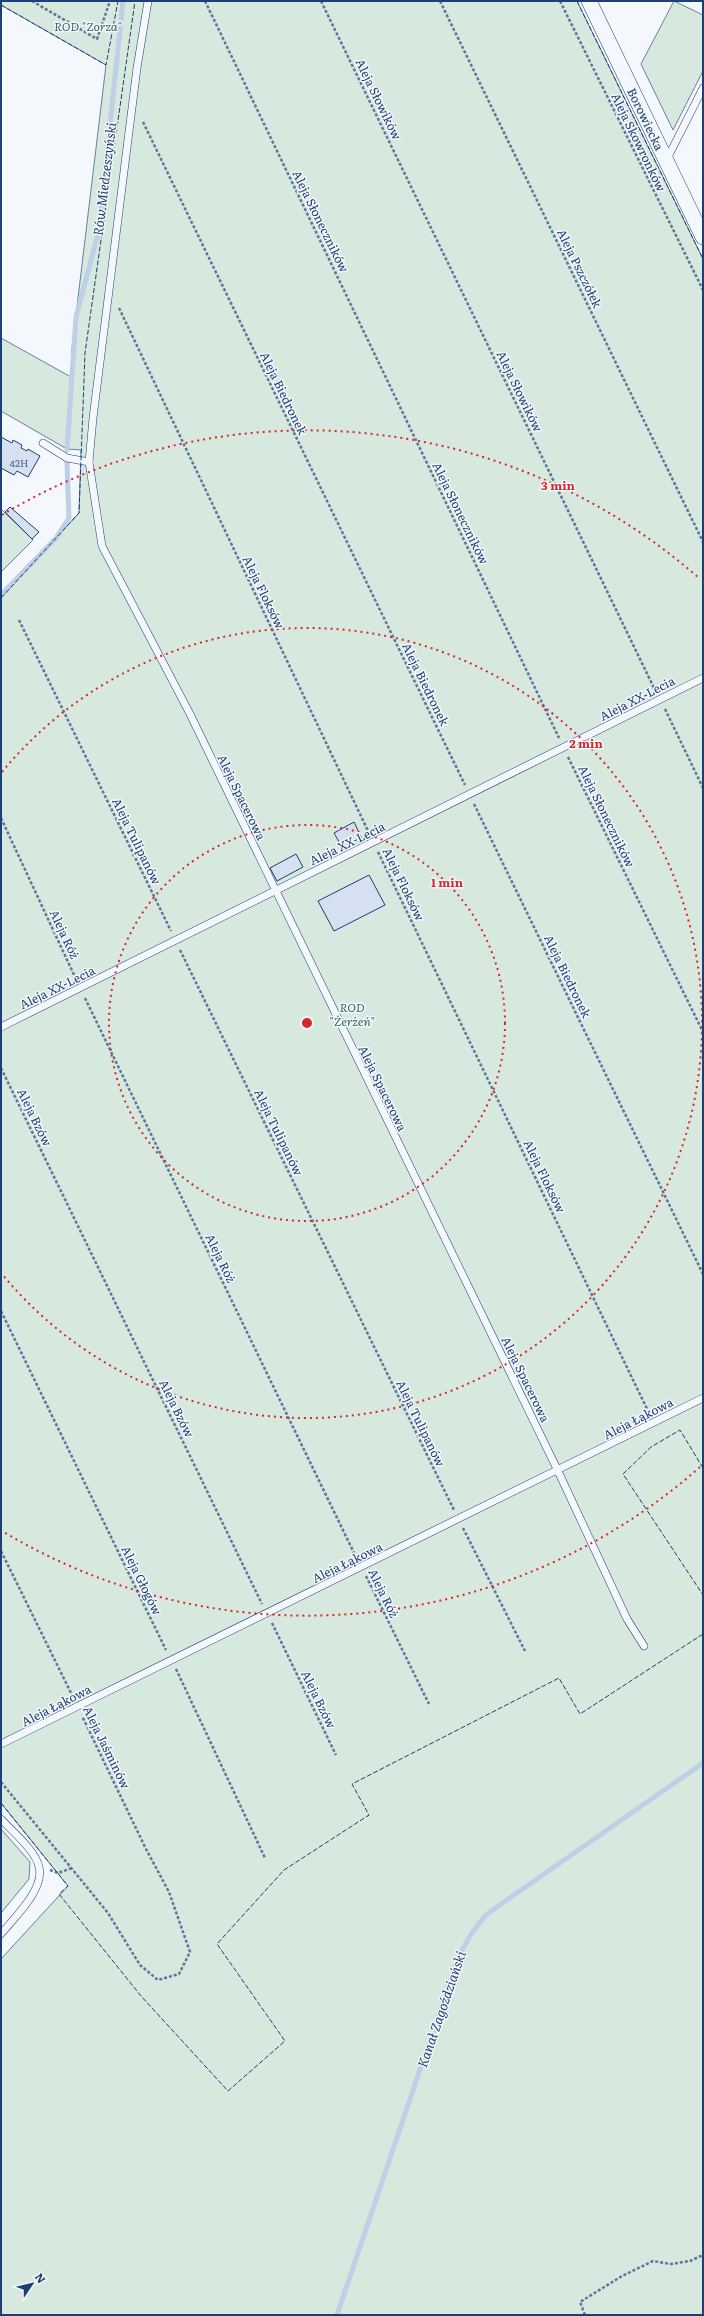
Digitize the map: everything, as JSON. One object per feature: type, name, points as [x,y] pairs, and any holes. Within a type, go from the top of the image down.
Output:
[{"type":"street","name":"Borowiecka","points":[[589,1],[703,237]]},
{"type":"lane","name":"Aleja Spacerowa","points":[[148,1],[133,102],[93,418],[90,462],[96,517],[102,546],[190,714],[558,1471],[627,1619],[644,1646]]},
{"type":"lane","points":[[666,160],[703,88]]},
{"type":"lane","points":[[43,443],[67,458],[90,462]]},
{"type":"lane","name":"Aleja XX-Lecia","points":[[1,1026],[703,678]]},
{"type":"lane","name":"Aleja Łąkowa","points":[[1,1744],[171,1659],[268,1614],[459,1520],[703,1398]]},
{"type":"lane","points":[[1,1819],[24,1843],[40,1867],[39,1882],[35,1891],[1,1934]]},
{"type":"path","points":[[32,1],[97,40],[110,1]]},
{"type":"path","name":"Aleja Słoneczników","points":[[205,1],[564,747],[703,1032]]},
{"type":"path","name":"Aleja Słowików","points":[[321,1],[703,788]]},
{"type":"path","name":"Aleja Pszczółek","points":[[440,1],[703,542]]},
{"type":"path","name":"Aleja Skowronków","points":[[560,1],[703,290]]},
{"type":"path","name":"Aleja Biedronek","points":[[133,102],[703,1274]]},
{"type":"path","name":"Aleja Floksów","points":[[109,287],[374,842],[654,1422]]},
{"type":"path","name":"Aleja Tulipanów","points":[[19,620],[459,1520],[525,1651]]},
{"type":"path","name":"Aleja Róż","points":[[1,818],[80,987],[429,1704]]},
{"type":"path","name":"Aleja Bzów","points":[[1,1068],[336,1755]]},
{"type":"path","name":"Aleja Głogów","points":[[1,1311],[171,1659],[265,1858]]},
{"type":"path","name":"Aleja Jaśminów","points":[[1,1551],[146,1849],[170,1892],[190,1952],[179,1974],[158,1980],[140,1965],[108,1913],[72,1868]]},
{"type":"path","points":[[1,1782],[72,1868],[58,1873],[50,1870],[39,1882]]},
{"type":"path","points":[[584,2315],[580,2302],[622,2276],[653,2261],[671,2264],[690,2261],[703,2255]]},
{"type":"green space","name":"ROD \"Żerżeń\"","points":[[1,1],[577,1],[703,259],[703,2315],[1,2315],[1,1959],[68,1886],[1,1803],[1,598],[79,513],[81,450],[67,449],[1,411],[1,338],[71,377],[72,348],[106,65],[1,5]]},
{"type":"green space","points":[[674,1],[703,15],[703,71],[673,130],[641,64]]},
{"type":"green space","points":[[1,509],[33,540],[1,572]]},
{"type":"green space","points":[[1,1829],[30,1862],[29,1879],[1,1913]]},
{"type":"building","points":[[1,437],[12,443],[13,440],[22,445],[21,448],[27,451],[28,449],[40,456],[28,477],[17,471],[14,475],[1,468]]},
{"type":"building","points":[[10,507],[39,532],[32,539],[5,512]]},
{"type":"building","points":[[354,822],[362,839],[343,849],[334,833]]},
{"type":"building","points":[[296,854],[303,867],[277,881],[270,868]]},
{"type":"building","points":[[369,875],[385,905],[334,931],[318,901]]},
{"type":"waterway","name":"Rów Miedzeszyński","points":[[67,450],[76,317],[99,230],[123,1]]},
{"type":"waterway","name":"Rów Miedzeszyński","points":[[1,595],[56,538],[69,518],[67,462]]},
{"type":"waterway","name":"Kanał Zagoździański","points":[[337,2315],[453,1972],[459,1956],[471,1934],[487,1914],[703,1763]]},
{"type":"fence","points":[[1,5],[106,65],[118,1]]},
{"type":"fence","points":[[1,598],[79,513],[85,353],[135,1]]},
{"type":"fence","points":[[577,1],[703,259]]},
{"type":"fence","points":[[703,1468],[680,1430],[651,1447],[623,1474],[703,1595]]},
{"type":"fence","points":[[1,1803],[68,1886],[59,1894],[141,1996],[228,2091],[285,2041],[217,1944],[284,1870],[369,1815],[352,1784],[559,1678],[580,1714],[703,1634]]},
{"type":"park label","name":"ROD \"Zorza\"","points":[[88,26]]}]
